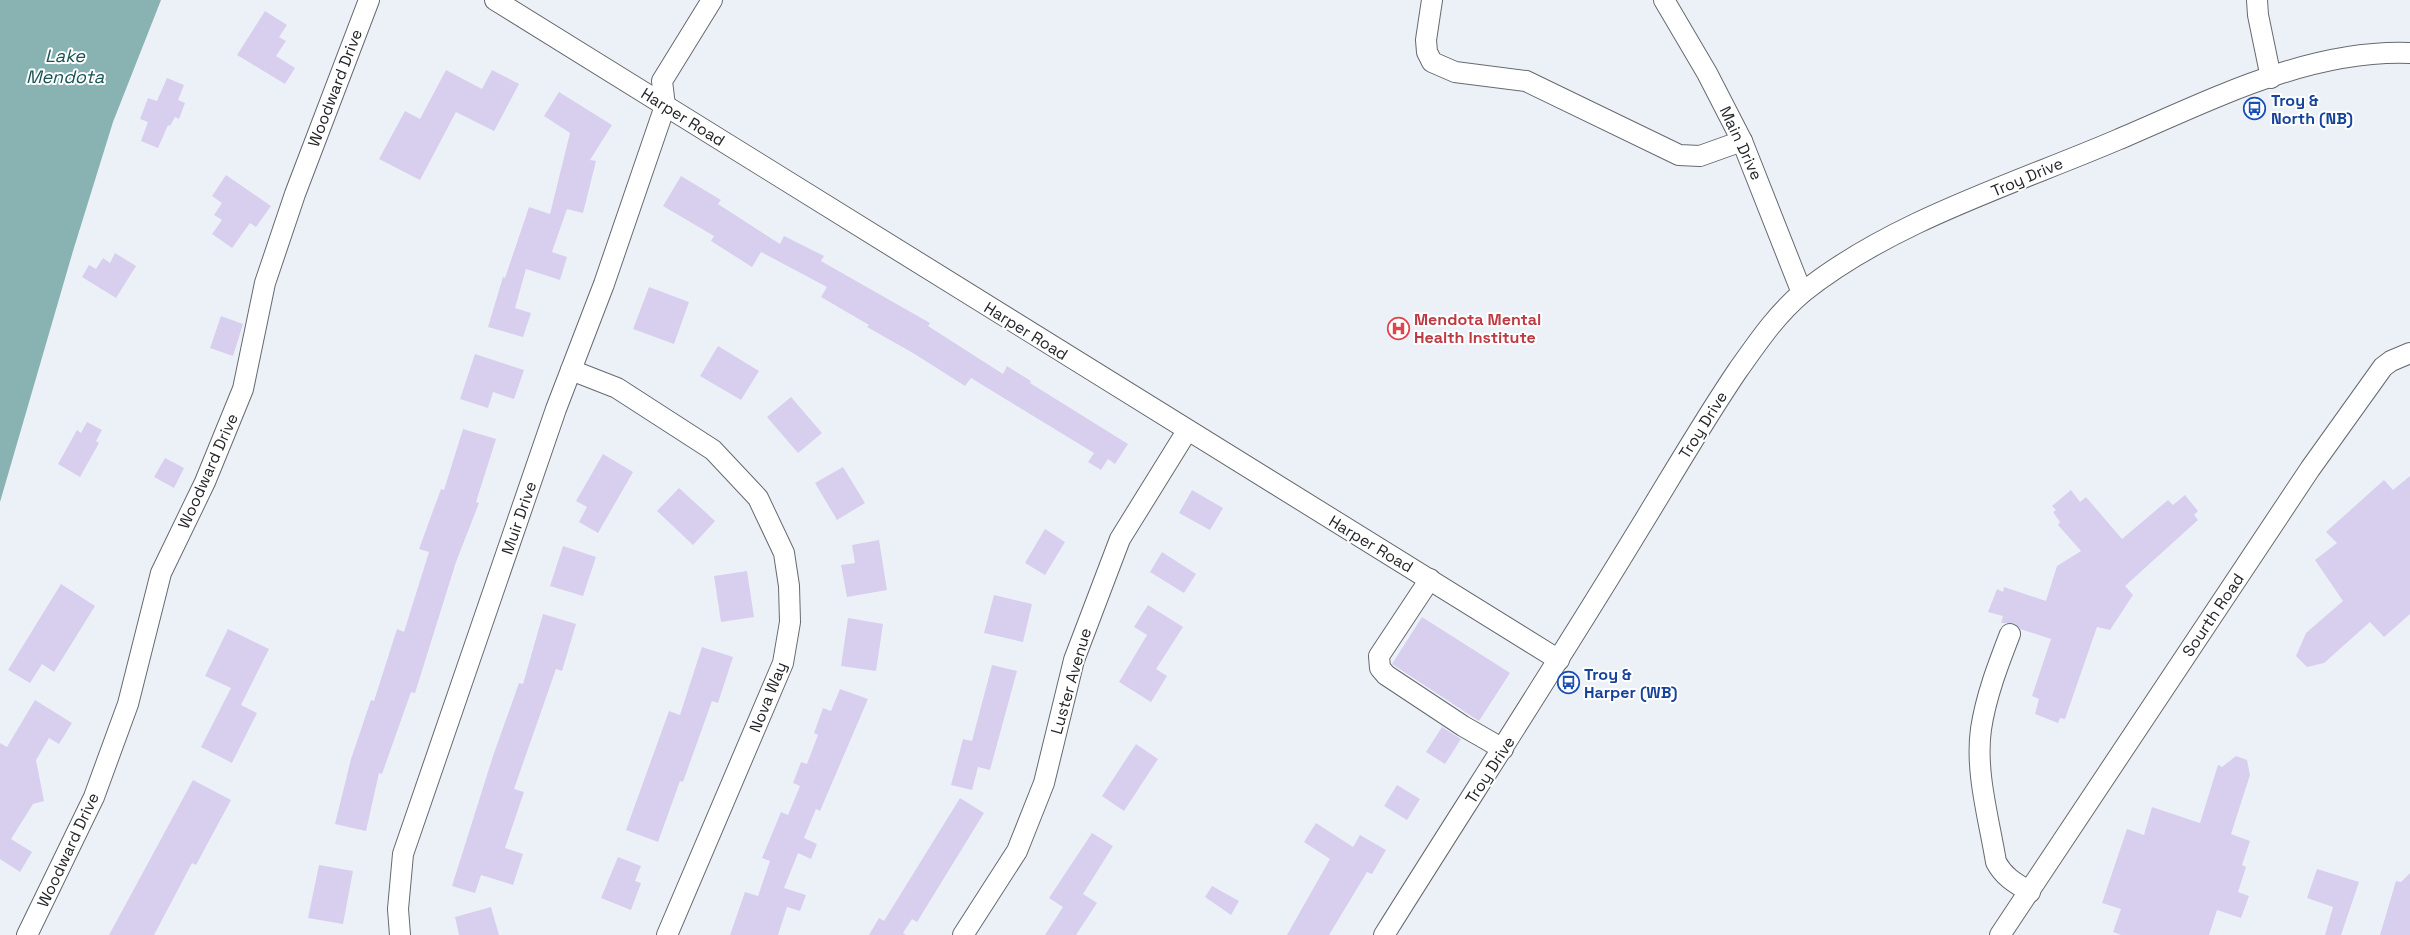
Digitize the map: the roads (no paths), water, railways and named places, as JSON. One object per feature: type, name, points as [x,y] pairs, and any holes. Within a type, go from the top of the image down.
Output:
[{"type":"street","name":"Woodward Drive","points":[[27,935],[94,797],[128,704],[161,573],[205,482],[243,389],[265,283],[295,194],[369,0]]},
{"type":"street","name":"Harper Road","points":[[495,0],[1559,660]]},
{"type":"street","points":[[665,106],[662,82],[712,0]]},
{"type":"street","points":[[1432,0],[1426,40],[1427,52],[1432,62],[1441,67],[1470,75],[1526,80],[1679,155],[1700,156],[1742,141]]},
{"type":"street","name":"Main Drive","points":[[1664,0],[1707,73],[1742,141],[1802,293]]},
{"type":"street","points":[[2257,0],[2258,15],[2271,78]]},
{"type":"street","name":"Troy Drive","points":[[1384,935],[1559,660],[1723,392],[1766,329],[1802,293],[1863,251],[1924,221],[2194,107],[2310,65],[2384,52],[2410,53]]},
{"type":"street","name":"Muir Drive","points":[[400,935],[398,894],[403,854],[665,106]]},
{"type":"street","name":"Sourth Road","points":[[2000,935],[2310,469],[2383,367],[2391,360],[2410,353]]},
{"type":"street","name":"Nova Way","points":[[571,370],[617,388],[713,450],[758,498],[784,553],[790,586],[790,622],[783,664],[668,935]]},
{"type":"street","name":"Luster Avenue","points":[[963,935],[1016,851],[1044,783],[1074,660],[1120,540],[1187,431]]},
{"type":"street","points":[[1430,579],[1379,656],[1380,668],[1463,726],[1503,749]]},
{"type":"street","points":[[2010,634],[1986,706],[1981,730],[1982,775],[1996,862],[2001,872],[2010,880],[2030,892]]},
{"type":"water","name":"Lake Mendota","points":[[0,0],[161,0],[113,122],[73,251],[0,502]]},
{"type":"place","name":"Troy & North (NB)","points":[[2255,109]]},
{"type":"place","name":"Mendota Mental Health Institute","points":[[1398,328]]},
{"type":"place","name":"Troy & Harper (WB)","points":[[1568,683]]}]
